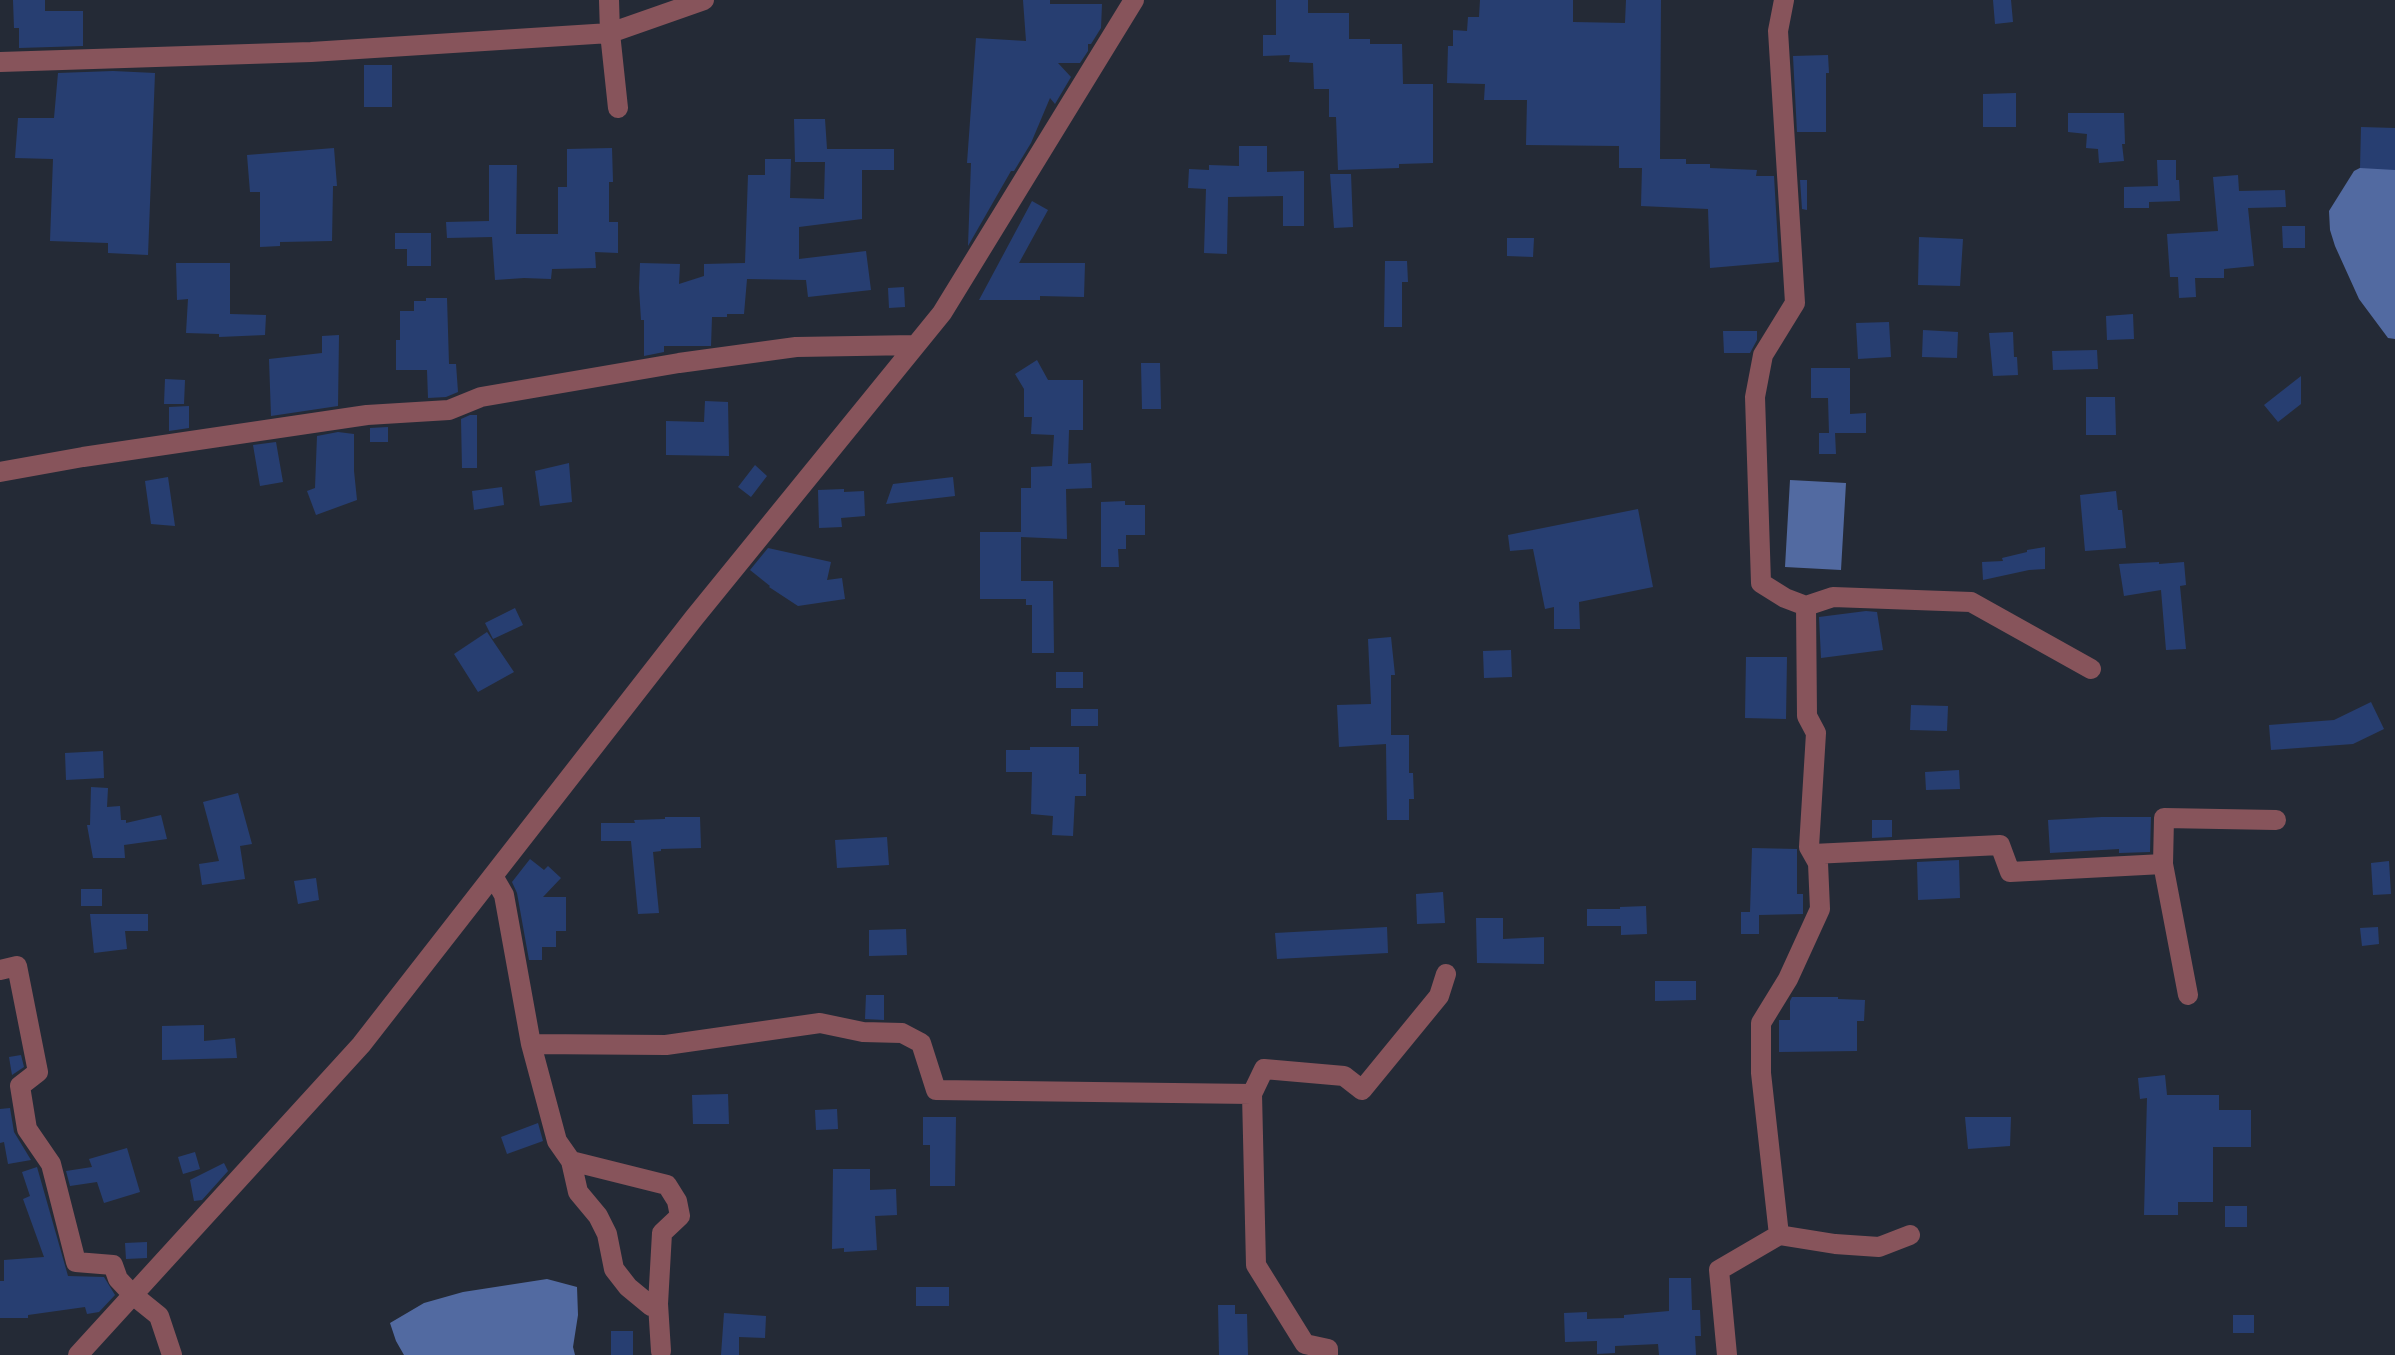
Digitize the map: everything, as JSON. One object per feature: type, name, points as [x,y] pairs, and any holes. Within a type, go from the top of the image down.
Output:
[{"type":"street","points":[[609,0],[618,108]]},
{"type":"street","points":[[0,62],[311,52],[610,33],[704,0]]},
{"type":"street","points":[[78,1355],[361,1045],[694,618],[942,313],[1134,0]]},
{"type":"street","points":[[1784,0],[1778,31],[1795,303],[1763,355],[1755,397],[1761,583],[1785,598],[1806,606],[1833,597],[1971,602],[2091,669]]},
{"type":"street","points":[[0,472],[367,415],[449,410],[481,397],[679,363],[796,347],[916,345]]},
{"type":"street","points":[[1779,1235],[1761,1073],[1761,1023],[1788,979],[1820,909],[1818,863],[1809,847],[1816,733],[1807,716],[1806,606]]},
{"type":"street","points":[[2188,995],[2163,864],[2164,818],[2276,820]]},
{"type":"street","points":[[1813,854],[2000,845],[2010,872],[2163,864]]},
{"type":"street","points":[[493,876],[504,895],[531,1044],[557,1141],[571,1161],[578,1192],[598,1216],[607,1234],[614,1269],[628,1287],[651,1306],[658,1304]]},
{"type":"street","points":[[0,970],[17,966],[38,1072],[20,1086],[27,1129],[51,1164],[76,1262],[113,1265],[118,1279],[159,1316],[172,1355]]},
{"type":"street","points":[[1328,1355],[1328,1349],[1305,1344],[1256,1265],[1252,1094],[1264,1069],[1344,1076],[1362,1090],[1439,996],[1446,974]]},
{"type":"street","points":[[531,1044],[666,1045],[820,1023],[863,1032],[902,1033],[921,1043],[936,1090],[1252,1094]]},
{"type":"street","points":[[571,1161],[667,1185],[677,1201],[680,1216],[662,1233],[658,1304],[661,1351]]},
{"type":"street","points":[[1727,1355],[1719,1270],[1779,1235],[1879,1247],[1910,1235]]},
{"type":"water","points":[[2389,153],[2395,153],[2395,339],[2388,338],[2359,299],[2335,246],[2329,211],[2354,171]]},
{"type":"water","points":[[1790,480],[1846,483],[1841,570],[1785,567]]},
{"type":"water","points":[[547,1279],[577,1287],[575,1355],[404,1355],[396,1341],[390,1323],[424,1303],[463,1292]]},
{"type":"building","points":[[13,0],[45,0],[45,11],[83,11],[83,46],[19,48],[19,28],[14,28]]},
{"type":"building","points":[[1023,0],[1050,0],[1050,4],[1102,4],[1101,28],[1088,44],[1088,51],[1080,63],[1058,63],[1071,77],[1055,104],[1050,98],[1031,143],[1014,171],[1011,171],[968,246],[971,163],[967,163],[976,38],[1026,41]]},
{"type":"building","points":[[1276,0],[1308,0],[1308,13],[1349,13],[1349,39],[1370,39],[1370,44],[1402,44],[1403,84],[1433,84],[1433,163],[1399,164],[1399,168],[1338,170],[1336,117],[1329,117],[1329,89],[1314,89],[1313,63],[1289,62],[1290,55],[1263,56],[1263,35],[1276,35]]},
{"type":"building","points":[[1480,0],[1573,0],[1573,22],[1625,23],[1626,0],[1661,0],[1660,159],[1686,159],[1686,164],[1757,170],[1756,176],[1774,176],[1779,262],[1710,268],[1708,209],[1641,206],[1642,168],[1619,168],[1619,146],[1526,145],[1527,100],[1484,100],[1485,84],[1447,83],[1448,46],[1453,46],[1453,30],[1467,31],[1468,17],[1479,17]]},
{"type":"building","points":[[1993,0],[2011,0],[2013,22],[1995,24]]},
{"type":"building","points":[[1828,55],[1826,132],[1797,132],[1793,56]]},
{"type":"building","points":[[364,65],[392,65],[392,107],[364,107]]},
{"type":"building","points":[[58,73],[155,73],[148,255],[108,253],[108,243],[50,241],[53,159],[15,158],[18,118],[54,118]]},
{"type":"building","points":[[2016,93],[2016,127],[1983,127],[1983,94]]},
{"type":"building","points":[[2068,113],[2124,113],[2124,161],[2099,163],[2098,149],[2086,148],[2087,134],[2068,132]]},
{"type":"building","points":[[794,119],[825,119],[827,149],[894,149],[894,170],[862,170],[862,219],[799,227],[799,259],[866,251],[871,290],[808,297],[806,280],[747,279],[744,314],[712,317],[711,346],[664,346],[664,352],[644,356],[640,263],[680,264],[679,284],[704,276],[704,264],[745,263],[748,175],[765,175],[765,159],[791,159],[790,198],[824,199],[825,162],[795,162]]},
{"type":"building","points":[[2361,127],[2395,128],[2395,170],[2360,168]]},
{"type":"building","points":[[1239,146],[1267,146],[1267,172],[1304,171],[1304,226],[1283,226],[1283,196],[1228,197],[1227,254],[1204,253],[1206,189],[1188,188],[1189,169],[1209,170],[1209,165],[1239,166]]},
{"type":"building","points":[[334,148],[337,186],[333,186],[332,241],[280,242],[280,246],[260,247],[260,192],[250,192],[247,155]]},
{"type":"building","points":[[612,148],[609,222],[618,222],[618,253],[595,252],[596,268],[552,269],[551,279],[495,280],[492,237],[447,238],[446,222],[489,221],[489,165],[517,165],[516,234],[558,234],[558,187],[567,187],[567,149]]},
{"type":"building","points":[[2157,160],[2176,160],[2180,201],[2149,202],[2149,208],[2124,208],[2124,187],[2158,186]]},
{"type":"building","points":[[1330,174],[1351,174],[1353,227],[1334,228]]},
{"type":"building","points":[[2238,175],[2239,191],[2285,190],[2286,207],[2248,208],[2254,266],[2224,269],[2224,278],[2195,278],[2196,297],[2179,298],[2178,277],[2170,277],[2167,234],[2218,231],[2213,177]]},
{"type":"building","points":[[1800,180],[1807,180],[1807,210],[1802,209]]},
{"type":"building","points":[[1032,201],[1048,210],[1019,263],[1085,263],[1084,297],[979,300]]},
{"type":"building","points":[[2282,226],[2305,226],[2305,248],[2283,248]]},
{"type":"building","points":[[395,233],[431,233],[431,266],[407,266],[407,249],[395,249]]},
{"type":"building","points":[[1919,237],[1963,239],[1960,286],[1918,285]]},
{"type":"building","points":[[1507,238],[1534,238],[1533,257],[1507,256]]},
{"type":"building","points":[[1385,261],[1407,261],[1408,282],[1402,282],[1402,327],[1384,327]]},
{"type":"building","points":[[176,263],[230,263],[230,314],[266,315],[265,335],[219,337],[219,334],[186,333],[188,299],[177,300]]},
{"type":"building","points":[[904,287],[905,307],[889,308],[888,288]]},
{"type":"building","points":[[426,298],[447,298],[449,364],[456,364],[458,392],[446,397],[428,398],[427,370],[396,370],[400,311],[414,311],[414,301],[426,301]]},
{"type":"building","points":[[2133,314],[2134,339],[2107,340],[2106,316]]},
{"type":"building","points":[[1889,322],[1891,357],[1858,359],[1856,323]]},
{"type":"building","points":[[1923,330],[1958,332],[1957,358],[1922,357]]},
{"type":"building","points":[[1723,331],[1757,331],[1757,340],[1750,353],[1724,353]]},
{"type":"building","points":[[2013,332],[2018,375],[1993,376],[1989,333]]},
{"type":"building","points":[[339,335],[338,406],[271,416],[269,359],[322,353],[322,336]]},
{"type":"building","points":[[2097,350],[2098,369],[2053,370],[2052,351]]},
{"type":"building","points":[[1037,360],[1048,380],[1083,380],[1083,430],[1069,430],[1068,464],[1091,463],[1092,488],[1066,489],[1067,539],[1021,537],[1021,581],[1053,581],[1054,653],[1032,653],[1032,605],[1026,605],[1026,599],[980,599],[980,532],[1021,532],[1021,488],[1031,488],[1031,467],[1052,466],[1054,435],[1031,434],[1032,417],[1024,417],[1024,389],[1015,374]]},
{"type":"building","points":[[1141,363],[1160,363],[1161,409],[1142,409]]},
{"type":"building","points":[[1811,368],[1850,368],[1850,414],[1866,413],[1866,433],[1829,433],[1828,398],[1811,398]]},
{"type":"building","points":[[2301,376],[2301,404],[2278,422],[2264,405]]},
{"type":"building","points":[[165,379],[185,380],[184,404],[164,404]]},
{"type":"building","points":[[2086,397],[2115,397],[2116,435],[2086,435]]},
{"type":"building","points":[[705,401],[728,402],[729,456],[666,455],[666,421],[704,422]]},
{"type":"building","points":[[189,406],[189,428],[169,431],[169,407]]},
{"type":"building","points":[[477,415],[477,468],[462,468],[461,419]]},
{"type":"building","points":[[388,427],[388,442],[370,442],[370,428]]},
{"type":"building","points":[[338,432],[354,434],[357,500],[316,515],[307,491],[315,488],[317,436]]},
{"type":"building","points":[[1819,433],[1835,433],[1836,454],[1819,454]]},
{"type":"building","points":[[276,442],[283,482],[260,486],[253,445]]},
{"type":"building","points":[[569,463],[572,502],[540,506],[535,471]]},
{"type":"building","points":[[755,465],[767,476],[751,497],[738,487]]},
{"type":"building","points":[[168,477],[175,526],[151,524],[145,481]]},
{"type":"building","points":[[953,477],[955,496],[886,504],[893,484]]},
{"type":"building","points":[[502,487],[504,505],[474,510],[472,491]]},
{"type":"building","points":[[844,489],[844,492],[864,491],[865,516],[841,518],[842,527],[819,528],[818,490]]},
{"type":"building","points":[[2116,491],[2118,510],[2122,510],[2126,548],[2085,551],[2080,495]]},
{"type":"building","points":[[1125,501],[1125,505],[1145,505],[1145,535],[1126,535],[1126,549],[1118,549],[1119,567],[1101,567],[1101,502]]},
{"type":"building","points":[[1638,509],[1653,587],[1579,602],[1580,629],[1554,629],[1554,607],[1545,609],[1533,549],[1510,551],[1508,535]]},
{"type":"building","points":[[2045,547],[2045,569],[1983,580],[1982,562],[2003,561],[2002,558]]},
{"type":"building","points":[[768,548],[831,562],[827,580],[842,578],[845,599],[798,606],[769,587],[750,570]]},
{"type":"building","points":[[2184,562],[2186,585],[2180,586],[2186,649],[2166,650],[2161,590],[2124,596],[2119,564]]},
{"type":"building","points":[[515,608],[523,625],[493,639],[485,623]]},
{"type":"building","points":[[1877,612],[1883,650],[1821,658],[1819,617]]},
{"type":"building","points":[[487,632],[514,672],[478,692],[454,654]]},
{"type":"building","points":[[1391,637],[1395,675],[1391,675],[1391,735],[1409,735],[1409,773],[1413,773],[1414,799],[1409,799],[1409,820],[1387,820],[1386,744],[1339,747],[1337,705],[1371,704],[1368,639]]},
{"type":"building","points":[[1511,650],[1512,677],[1484,678],[1483,651]]},
{"type":"building","points":[[1746,657],[1787,657],[1786,719],[1745,718]]},
{"type":"building","points":[[1056,672],[1083,672],[1083,688],[1056,688]]},
{"type":"building","points":[[2371,702],[2384,729],[2353,744],[2271,750],[2269,725],[2334,720]]},
{"type":"building","points":[[1911,705],[1948,706],[1947,731],[1910,730]]},
{"type":"building","points":[[1071,709],[1098,709],[1098,726],[1071,726]]},
{"type":"building","points":[[1030,747],[1079,747],[1079,774],[1086,774],[1086,796],[1075,796],[1073,836],[1052,835],[1053,816],[1031,814],[1032,772],[1006,772],[1006,750],[1030,750]]},
{"type":"building","points":[[103,751],[104,778],[66,780],[65,753]]},
{"type":"building","points":[[1959,770],[1960,789],[1926,790],[1925,772]]},
{"type":"building","points":[[91,787],[108,788],[107,807],[120,806],[121,820],[126,820],[126,823],[161,815],[167,839],[124,845],[125,858],[93,858],[87,825],[90,825]]},
{"type":"building","points":[[238,793],[252,844],[240,846],[245,879],[202,885],[199,864],[219,861],[203,802]]},
{"type":"building","points":[[700,817],[701,848],[653,852],[659,913],[638,914],[631,841],[601,841],[601,823],[635,823],[634,820]]},
{"type":"building","points":[[2151,817],[2150,852],[2119,853],[2119,849],[2050,853],[2048,820]]},
{"type":"building","points":[[1872,820],[1892,820],[1892,837],[1872,838]]},
{"type":"building","points":[[887,837],[889,865],[837,868],[835,840]]},
{"type":"building","points":[[1752,848],[1797,849],[1797,894],[1803,894],[1803,914],[1759,915],[1759,934],[1741,934],[1741,912],[1750,912]]},
{"type":"building","points":[[530,859],[544,870],[548,866],[561,878],[543,897],[566,897],[566,931],[556,931],[556,947],[542,947],[542,960],[529,960],[517,893],[512,882]]},
{"type":"building","points":[[1959,860],[1960,898],[1918,900],[1917,862]]},
{"type":"building","points":[[2389,861],[2391,894],[2373,895],[2371,863]]},
{"type":"building","points":[[316,878],[319,900],[298,904],[294,881]]},
{"type":"building","points":[[81,889],[102,889],[102,906],[81,906]]},
{"type":"building","points":[[1443,892],[1445,923],[1417,924],[1416,894]]},
{"type":"building","points":[[1646,906],[1647,934],[1621,935],[1621,926],[1587,926],[1587,909]]},
{"type":"building","points":[[90,914],[148,914],[148,931],[125,931],[127,949],[94,953]]},
{"type":"building","points":[[1476,918],[1503,918],[1503,939],[1544,937],[1544,964],[1477,963]]},
{"type":"building","points":[[1387,927],[1388,953],[1277,959],[1275,933]]},
{"type":"building","points":[[2378,927],[2379,944],[2362,946],[2360,928]]},
{"type":"building","points":[[906,929],[907,955],[869,956],[869,930]]},
{"type":"building","points":[[1655,981],[1696,981],[1696,1000],[1655,1001]]},
{"type":"building","points":[[866,995],[884,995],[884,1020],[865,1019]]},
{"type":"building","points":[[1792,997],[1865,1000],[1864,1021],[1857,1021],[1857,1051],[1779,1052],[1779,1020],[1790,1020]]},
{"type":"building","points":[[204,1025],[204,1041],[235,1038],[237,1058],[162,1060],[162,1026]]},
{"type":"building","points":[[21,1055],[24,1067],[12,1075],[9,1057]]},
{"type":"building","points":[[2165,1075],[2167,1095],[2219,1095],[2219,1110],[2251,1110],[2251,1147],[2213,1147],[2213,1202],[2178,1202],[2178,1215],[2144,1215],[2147,1098],[2140,1099],[2138,1078]]},
{"type":"building","points":[[728,1094],[729,1124],[693,1124],[692,1095]]},
{"type":"building","points":[[10,1108],[14,1132],[31,1160],[8,1164],[4,1142],[0,1143],[0,1109]]},
{"type":"building","points":[[837,1109],[838,1129],[816,1130],[815,1110]]},
{"type":"building","points":[[923,1117],[956,1117],[955,1186],[930,1186],[930,1145],[923,1145]]},
{"type":"building","points":[[1965,1117],[2011,1117],[2010,1146],[1968,1149]]},
{"type":"building","points":[[538,1123],[543,1141],[507,1154],[501,1137]]},
{"type":"building","points":[[127,1148],[140,1192],[104,1203],[97,1182],[70,1186],[66,1171],[92,1167],[89,1159]]},
{"type":"building","points":[[195,1152],[200,1169],[183,1174],[178,1157]]},
{"type":"building","points":[[224,1163],[228,1171],[202,1200],[194,1201],[190,1180]]},
{"type":"building","points":[[37,1167],[68,1276],[104,1277],[115,1295],[99,1312],[87,1314],[85,1307],[28,1315],[28,1318],[0,1318],[0,1281],[4,1281],[4,1260],[44,1257],[23,1199],[30,1196],[22,1172]]},
{"type":"building","points":[[833,1169],[870,1169],[870,1190],[896,1189],[897,1215],[875,1216],[877,1250],[844,1252],[844,1248],[832,1249]]},
{"type":"building","points":[[2225,1206],[2247,1206],[2247,1227],[2225,1227]]},
{"type":"building","points":[[147,1242],[147,1258],[126,1259],[125,1243]]},
{"type":"building","points":[[1669,1278],[1691,1278],[1692,1310],[1700,1310],[1701,1336],[1695,1336],[1696,1355],[1659,1355],[1658,1344],[1615,1346],[1615,1353],[1597,1354],[1597,1341],[1565,1342],[1564,1313],[1587,1312],[1587,1319],[1624,1318],[1624,1315],[1669,1311]]},
{"type":"building","points":[[916,1287],[949,1287],[949,1306],[916,1306]]},
{"type":"building","points":[[1218,1305],[1235,1305],[1235,1314],[1247,1314],[1248,1355],[1219,1355]]},
{"type":"building","points":[[724,1313],[766,1316],[765,1338],[739,1337],[739,1355],[721,1355]]},
{"type":"building","points":[[2233,1315],[2254,1315],[2254,1333],[2233,1333]]},
{"type":"building","points":[[611,1331],[633,1331],[633,1355],[611,1355]]}]
